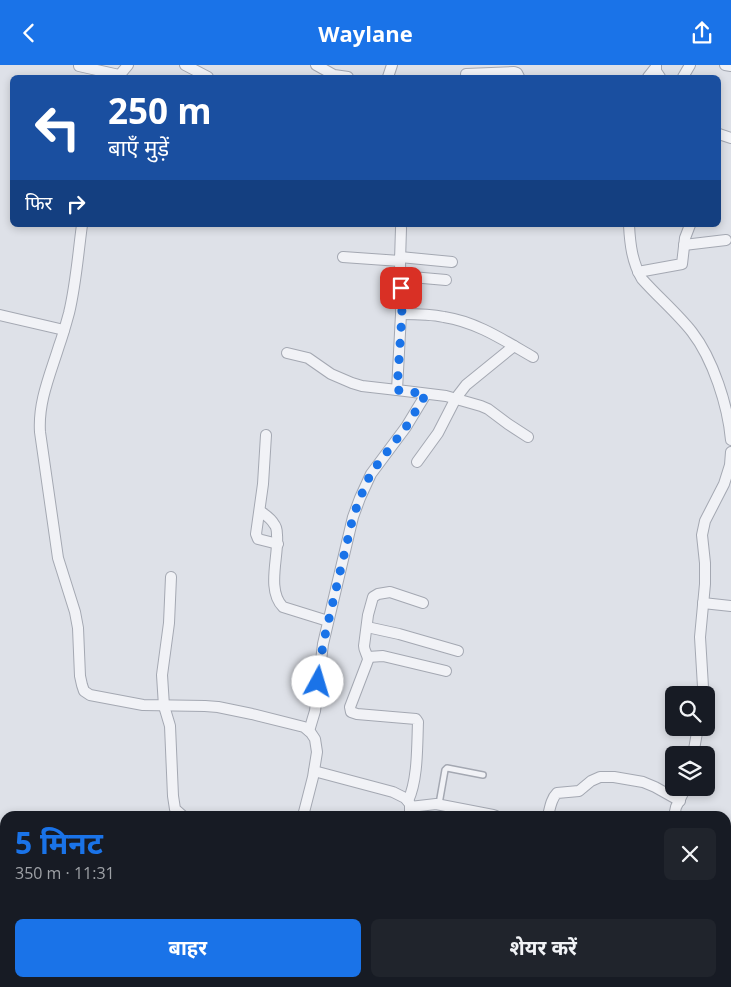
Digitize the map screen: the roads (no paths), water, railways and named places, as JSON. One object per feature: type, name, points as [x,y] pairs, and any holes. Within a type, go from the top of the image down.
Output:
[{"type":"street","points":[[119,75],[128,65]]},
{"type":"street","points":[[185,65],[204,75]]},
{"type":"street","points":[[316,65],[334,75]]},
{"type":"street","points":[[725,65],[731,66]]},
{"type":"street","points":[[79,66],[114,75]]},
{"type":"street","points":[[466,72],[514,72],[518,75]]},
{"type":"street","points":[[82,227],[75,281],[64,330],[46,384],[40,419],[40,432],[58,558],[75,612],[78,628],[78,655],[84,691],[90,695],[143,705],[218,707],[304,727],[312,733],[320,773],[304,811]]},
{"type":"street","points":[[629,227],[630,245],[638,272],[648,286],[693,333],[705,353],[725,405],[730,424],[731,440]]},
{"type":"street","points":[[638,272],[682,264],[684,245],[689,227]]},
{"type":"street","points":[[397,390],[402,314],[400,276],[401,228]]},
{"type":"street","points":[[684,245],[726,240]]},
{"type":"street","points":[[343,257],[452,262]]},
{"type":"street","points":[[400,276],[446,281]]},
{"type":"street","points":[[402,314],[446,317],[466,322],[533,357]]},
{"type":"street","points":[[0,315],[64,330]]},
{"type":"street","points":[[417,463],[438,433],[456,398],[466,385],[514,346]]},
{"type":"street","points":[[286,353],[308,359],[331,374],[362,386],[446,396],[485,408],[528,437]]},
{"type":"street","points":[[309,731],[314,711],[328,621],[353,517],[371,473],[406,427],[426,394]]},
{"type":"street","points":[[266,435],[256,537],[278,544]]},
{"type":"street","points":[[703,686],[700,637],[705,563],[702,535],[705,521],[724,485],[730,465],[731,452]]},
{"type":"street","points":[[260,511],[276,525],[278,544],[274,572],[275,591],[278,602],[283,607],[328,621]]},
{"type":"street","points":[[172,577],[169,623],[162,675],[164,706],[170,726],[174,802],[177,811]]},
{"type":"street","points":[[368,657],[364,651],[364,646],[366,627],[374,597],[378,594],[390,592],[423,603]]},
{"type":"street","points":[[703,603],[731,606]]},
{"type":"street","points":[[366,627],[399,633],[458,651]]},
{"type":"street","points":[[368,657],[383,656],[446,671]]},
{"type":"street","points":[[368,657],[350,707],[351,712],[416,719],[418,722],[416,763],[409,808]]},
{"type":"street","points":[[320,773],[393,792],[405,799],[409,808]]},
{"type":"street","points":[[549,811],[550,804],[557,793],[580,791],[591,781],[600,777],[614,777],[643,782],[680,801]]},
{"type":"street","points":[[676,811],[682,796]]},
{"type":"street","points":[[409,808],[428,804],[473,811]]},
{"type":"lane","points":[[438,805],[447,768],[483,775]]}]
